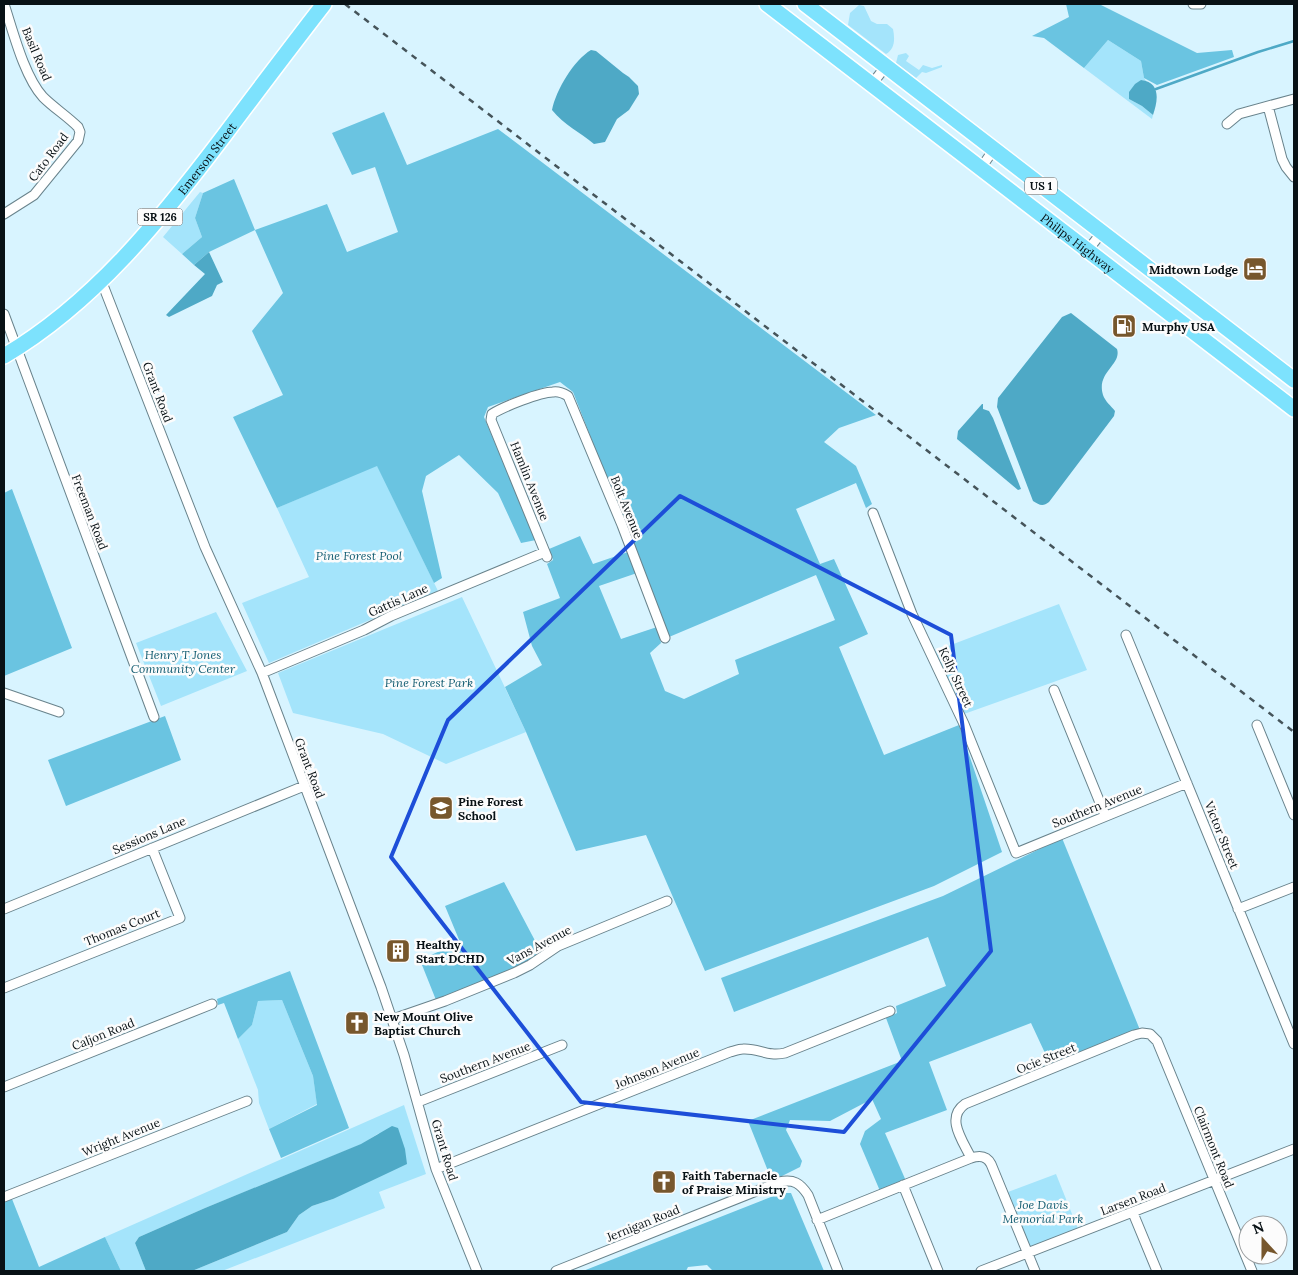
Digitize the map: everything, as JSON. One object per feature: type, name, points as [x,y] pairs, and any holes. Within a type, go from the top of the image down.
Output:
[{"type":"main road","name":"Emerson Street","points":[[10,352],[51,323],[101,280],[139,241],[188,182],[324,4]]},
{"type":"main road","name":"Philips Highway","points":[[767,4],[1294,409]]},
{"type":"main road","name":"Philips Highway","points":[[805,4],[1294,380]]},
{"type":"street","name":"Basil Road","points":[[4,4],[19,48],[35,86],[52,105],[78,127]]},
{"type":"street","points":[[1193,4],[1201,4]]},
{"type":"street","points":[[872,84],[886,66]]},
{"type":"street","points":[[1227,124],[1240,114],[1294,99]]},
{"type":"street","points":[[1268,106],[1282,159],[1294,177]]},
{"type":"street","name":"Cato Road","points":[[4,214],[34,195],[44,185],[78,140],[80,132],[78,127]]},
{"type":"street","points":[[981,168],[994,149]]},
{"type":"street","points":[[1088,250],[1102,232]]},
{"type":"street","name":"Grant Road","points":[[101,280],[205,547],[262,674],[393,1019],[436,1169],[477,1271]]},
{"type":"street","name":"Freeman Road","points":[[4,314],[10,352],[154,717]]},
{"type":"street","name":"Hamlin Avenue","points":[[546,554],[491,420],[492,414],[500,409],[550,392],[560,392]]},
{"type":"street","name":"Bolt Avenue","points":[[560,392],[568,396],[622,525],[665,638]]},
{"type":"street","name":"Kelly Street","points":[[873,513],[912,614],[964,724],[1016,853]]},
{"type":"street","name":"Gattis Lane","points":[[262,674],[364,630],[391,616],[546,554]]},
{"type":"street","name":"Victor Street","points":[[1126,636],[1294,1044]]},
{"type":"street","points":[[1054,690],[1105,815]]},
{"type":"street","points":[[4,693],[59,712]]},
{"type":"street","points":[[1257,724],[1294,815]]},
{"type":"street","name":"Southern Avenue","points":[[1016,853],[1187,783]]},
{"type":"street","name":"Sessions Lane","points":[[4,909],[304,786]]},
{"type":"street","name":"Thomas Court","points":[[4,988],[180,918],[152,848]]},
{"type":"street","points":[[1238,909],[1294,887]]},
{"type":"street","name":"Vans Avenue","points":[[393,1019],[445,1001],[514,973],[530,965],[558,946],[668,901]]},
{"type":"street","name":"Caljon Road","points":[[4,1088],[212,1004]]},
{"type":"street","name":"Johnson Avenue","points":[[436,1169],[730,1052],[742,1049],[770,1055],[785,1053],[890,1011]]},
{"type":"street","name":"Ocie Street","points":[[971,1158],[956,1125],[956,1113],[965,1104],[1134,1035],[1150,1034]]},
{"type":"street","name":"Clairmont Road","points":[[1150,1034],[1157,1041],[1252,1271]]},
{"type":"street","name":"Southern Avenue","points":[[418,1102],[562,1045]]},
{"type":"street","name":"Wright Avenue","points":[[4,1197],[247,1101]]},
{"type":"street","name":"Larsen Road","points":[[981,1271],[1294,1150]]},
{"type":"street","points":[[838,1271],[817,1220],[971,1158],[982,1156],[989,1160],[1035,1271]]},
{"type":"street","name":"Jernigan Road","points":[[556,1271],[779,1182],[796,1181],[803,1187],[817,1220]]},
{"type":"street","points":[[903,1185],[938,1271]]},
{"type":"street","points":[[1133,1213],[1157,1271]]},
{"type":"highlighted area","points":[[680,496],[951,635],[991,951],[844,1132],[581,1102],[391,857],[448,720]]},
{"type":"green space","points":[[859,5],[864,6],[871,21],[877,24],[887,24],[893,29],[894,43],[886,54],[848,25],[850,13]]},
{"type":"green space","points":[[1108,40],[1141,61],[1146,81],[1141,80],[1129,99],[1153,115],[1152,119],[1084,68]]},
{"type":"green space","points":[[906,53],[909,56],[906,61],[919,70],[923,65],[932,68],[942,65],[942,67],[926,73],[922,72],[916,78],[896,63],[898,55]]},
{"type":"green space","points":[[200,192],[203,193],[195,218],[202,237],[182,254],[163,237]]},
{"type":"green space","name":"Pine Forest Pool","points":[[377,465],[438,591],[269,663],[242,603],[309,577],[277,508]]},
{"type":"green space","name":"Pine Forest Park","points":[[462,597],[526,732],[446,764],[383,734],[293,713],[278,673]]},
{"type":"green space","points":[[1059,604],[1087,670],[964,714],[935,651]]},
{"type":"green space","name":"Henry T Jones Community Center","points":[[216,612],[247,671],[161,706],[136,643]]},
{"type":"green space","points":[[282,1000],[313,1076],[317,1104],[269,1129],[259,1103],[258,1090],[238,1039],[252,1025],[258,1001]]},
{"type":"green space","points":[[404,1105],[426,1174],[379,1192],[385,1208],[222,1271],[192,1271],[287,1232],[299,1215],[312,1206],[333,1199],[379,1133],[362,1144],[139,1237],[135,1243],[146,1271],[121,1271],[105,1237]]},
{"type":"green space","name":"Joe Davis Memorial Park","points":[[1056,1174],[1078,1229],[1030,1247],[1008,1192]]},
{"type":"shaded area","points":[[1066,4],[1099,4],[1197,53],[1232,50],[1234,57],[1157,85],[1144,78],[1141,61],[1108,40],[1084,68],[1044,38],[1032,36],[1069,17]]},
{"type":"shaded area","points":[[591,50],[596,51],[629,77],[638,86],[639,94],[629,110],[617,119],[605,142],[594,144],[552,110],[557,94],[572,68]]},
{"type":"shaded area","points":[[1141,80],[1152,84],[1155,88],[1157,98],[1153,115],[1129,99],[1129,92]]},
{"type":"shaded area","points":[[384,112],[407,165],[498,129],[876,415],[839,428],[824,442],[856,466],[872,504],[866,508],[856,483],[796,509],[820,564],[834,559],[868,634],[839,647],[884,755],[959,725],[1002,852],[934,886],[705,971],[646,835],[576,851],[505,687],[542,665],[532,646],[523,612],[560,598],[547,564],[553,560],[549,549],[580,536],[593,564],[628,552],[637,573],[599,586],[621,639],[657,627],[661,643],[650,653],[665,691],[684,699],[739,674],[735,660],[835,620],[816,575],[669,637],[573,392],[560,382],[488,407],[484,417],[536,540],[521,543],[498,493],[459,455],[426,476],[422,491],[442,578],[434,583],[377,466],[277,508],[233,417],[283,395],[252,331],[283,293],[255,230],[327,204],[347,252],[398,232],[375,167],[352,175],[332,133]]},
{"type":"shaded area","points":[[234,179],[255,230],[209,252],[194,265],[182,254],[202,237],[195,218],[203,193]]},
{"type":"shaded area","points":[[209,252],[223,282],[217,285],[212,296],[169,317],[166,315],[205,274],[194,265]]},
{"type":"shaded area","points":[[1071,313],[1117,349],[1118,355],[1103,380],[1102,387],[1104,397],[1115,411],[1114,416],[1049,502],[1041,505],[1033,501],[997,407],[998,398],[1062,317]]},
{"type":"shaded area","points":[[982,404],[983,409],[989,411],[993,418],[1021,489],[1018,490],[957,439],[958,431]]},
{"type":"shaded area","points":[[12,489],[72,648],[4,676],[4,493]]},
{"type":"shaded area","points":[[165,716],[181,760],[66,806],[48,760]]},
{"type":"shaded area","points":[[1062,838],[1140,1030],[1051,1066],[1031,1023],[929,1062],[947,1110],[885,1133],[906,1181],[880,1191],[860,1144],[865,1131],[881,1119],[872,1099],[830,1121],[790,1120],[786,1130],[802,1161],[800,1167],[772,1181],[748,1121],[902,1061],[886,1018],[897,1013],[896,1006],[946,986],[928,937],[734,1012],[721,978],[943,896]]},
{"type":"shaded area","points":[[504,882],[541,952],[516,968],[436,1000],[420,960],[460,942],[445,906]]},
{"type":"shaded area","points":[[290,971],[349,1128],[281,1158],[269,1129],[317,1105],[313,1076],[282,1000],[258,1001],[252,1025],[238,1039],[224,1003],[218,1005],[217,999]]},
{"type":"shaded area","points":[[392,1126],[398,1128],[405,1149],[407,1164],[333,1199],[312,1206],[299,1215],[287,1232],[192,1271],[146,1271],[135,1243],[139,1237],[361,1144]]},
{"type":"shaded area","points":[[781,1193],[791,1193],[824,1271],[713,1271],[707,1265],[688,1267],[686,1271],[583,1271]]},
{"type":"shaded area","points":[[12,1199],[39,1267],[105,1237],[121,1271],[4,1271],[4,1202]]},
{"type":"waterway","points":[[1156,89],[1294,41]]},
{"type":"railway","points":[[345,4],[1294,732]]},
{"type":"place","name":"Midtown Lodge","points":[[1255,269]]},
{"type":"place","name":"Murphy USA","points":[[1124,326]]},
{"type":"place","name":"Pine Forest School","points":[[441,808]]},
{"type":"place","name":"Healthy Start DCHD","points":[[398,951]]},
{"type":"place","name":"New Mount Olive Baptist Church","points":[[357,1023]]},
{"type":"place","name":"Faith Tabernacle of Praise Ministry","points":[[664,1182]]}]
